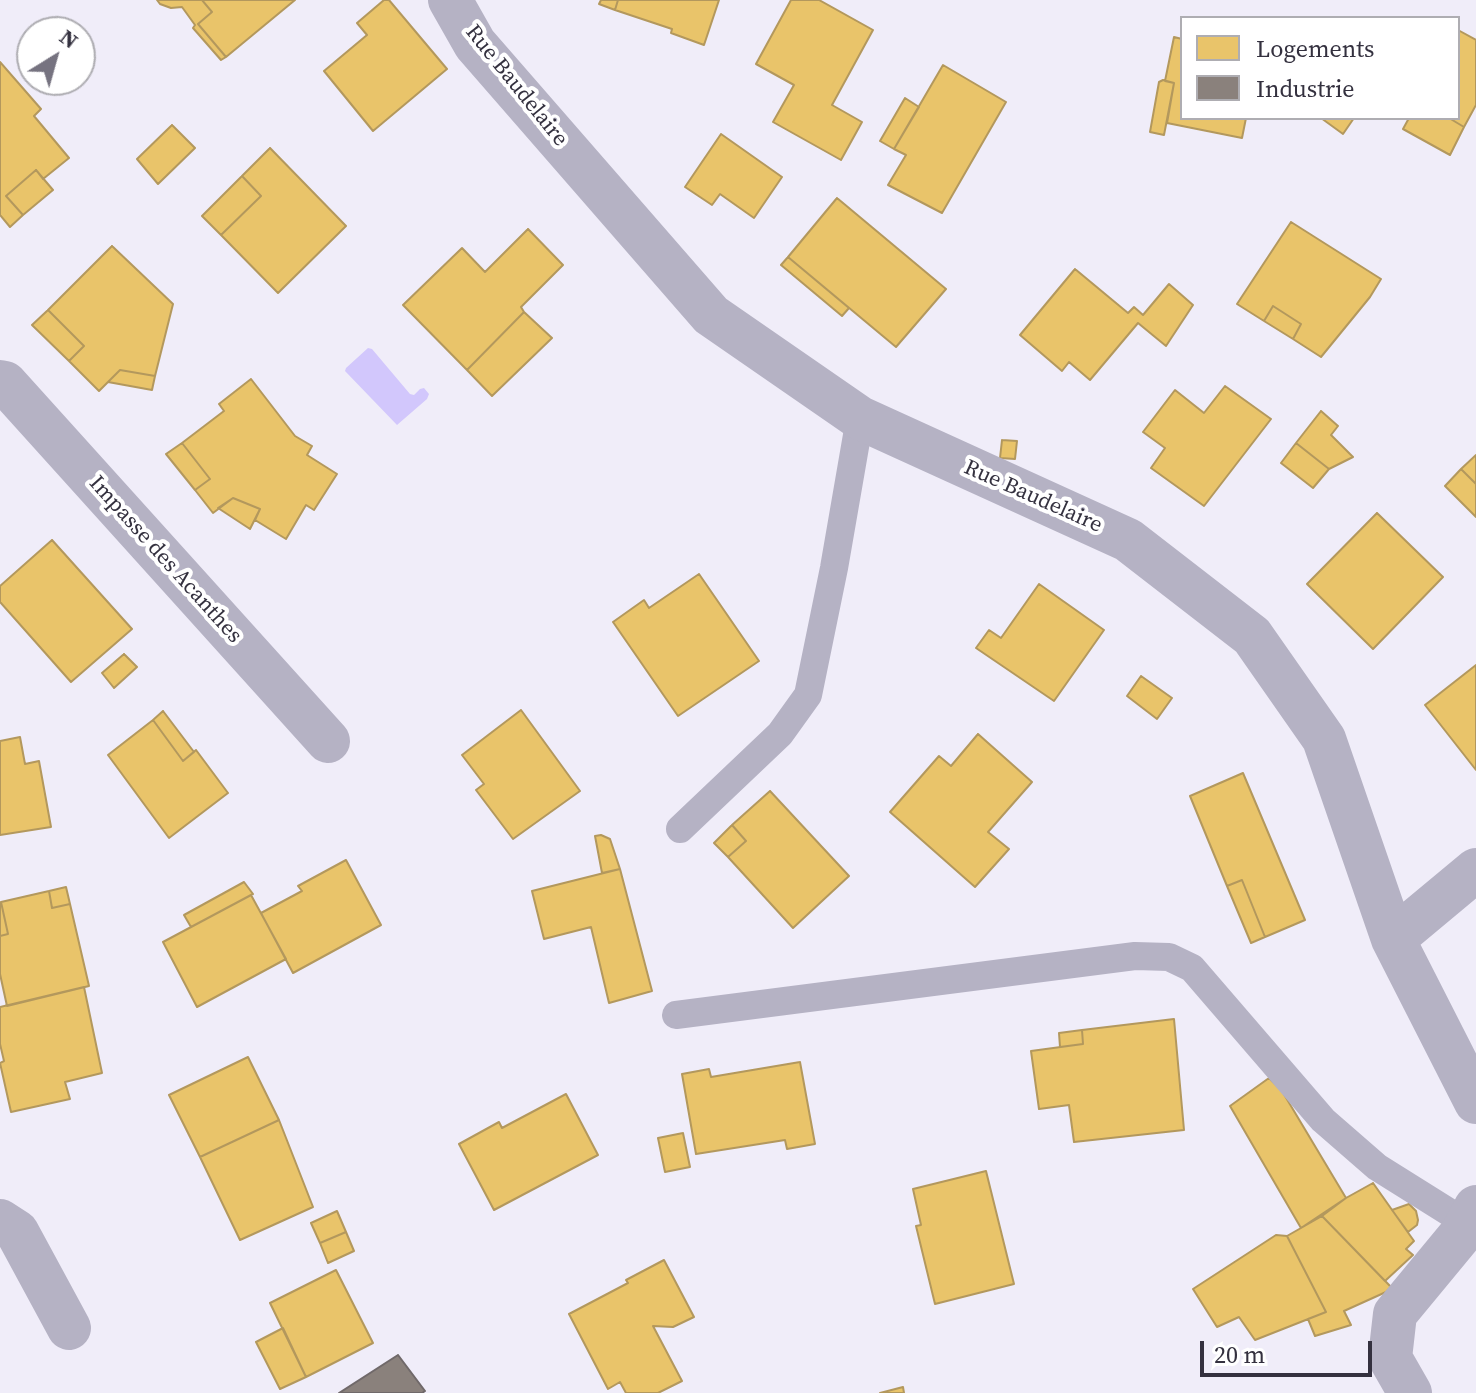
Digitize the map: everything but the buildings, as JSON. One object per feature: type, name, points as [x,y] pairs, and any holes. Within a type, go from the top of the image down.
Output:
[{"type":"street","name":"Rue Baudelaire","points":[[450,0],[475,44],[711,315],[860,418],[1128,540],[1252,636],[1324,739],[1393,939],[1476,1102]]},
{"type":"street","name":"Impasse des Acanthes","points":[[0,382],[5,383],[328,741]]},
{"type":"street","points":[[1393,939],[1476,870]]},
{"type":"street","points":[[1410,1393],[1390,1358],[1395,1314],[1462,1233],[1472,1216]]},
{"type":"street","points":[[0,1221],[17,1232],[69,1328]]},
{"type":"lane","points":[[680,829],[780,734],[808,695],[860,418]]},
{"type":"lane","points":[[676,1015],[1135,956],[1169,957],[1192,968],[1323,1120],[1377,1167],[1472,1216]]},
{"type":"shaded area","points":[[368,348],[410,394],[414,395],[424,388],[429,394],[397,425],[345,371]]}]
